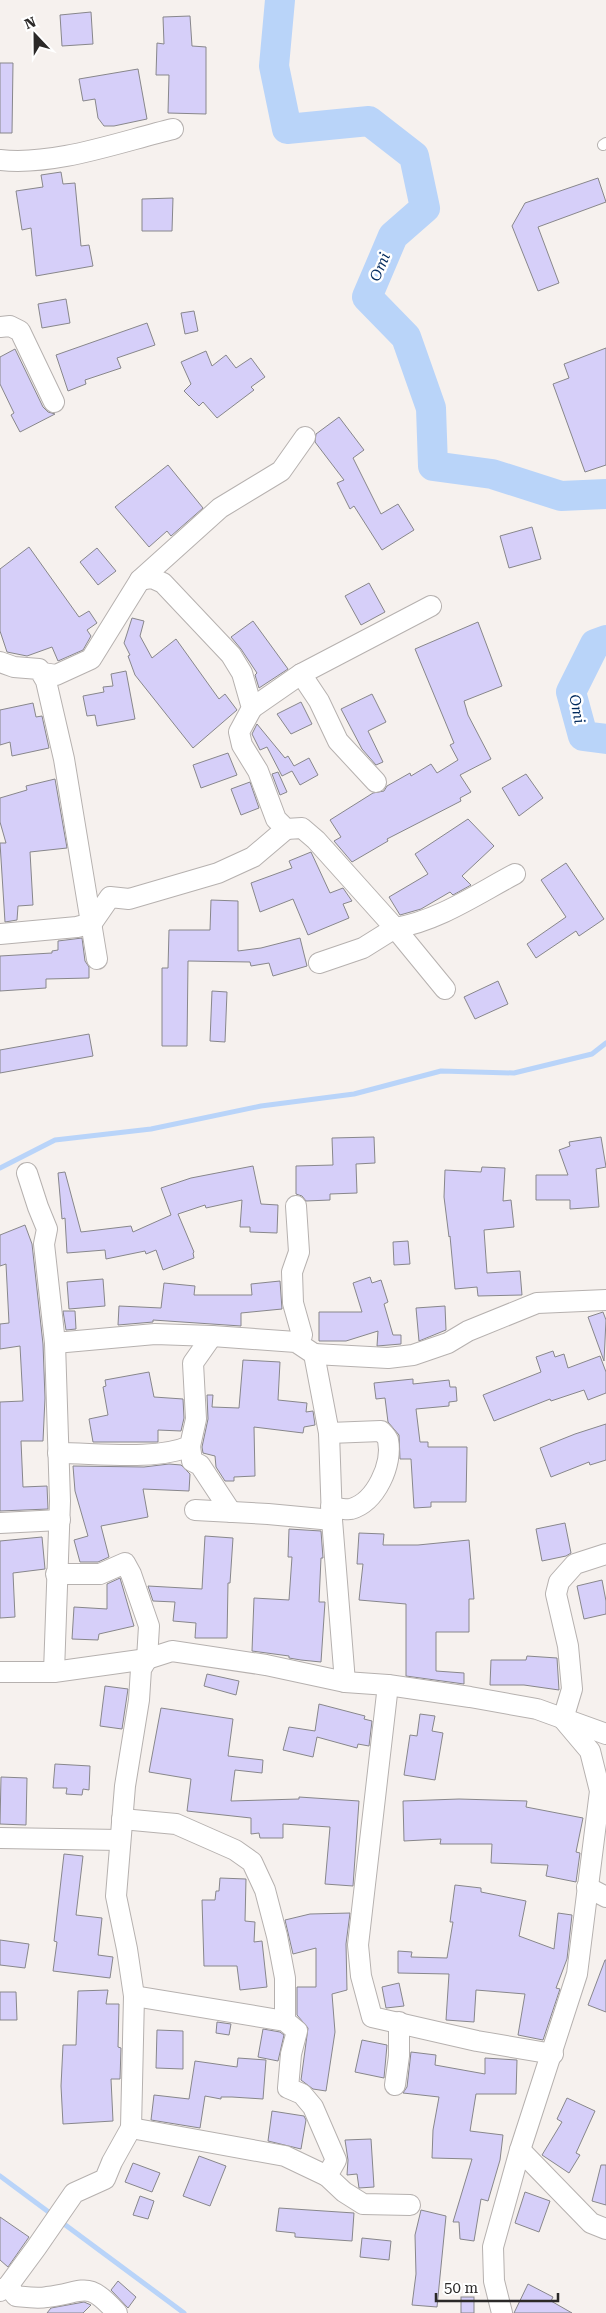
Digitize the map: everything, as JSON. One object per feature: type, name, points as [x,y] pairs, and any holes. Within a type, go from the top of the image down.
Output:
[{"type":"street","points":[[0,160],[19,162],[71,154],[173,129]]},
{"type":"street","points":[[0,327],[10,326],[20,331],[54,402]]},
{"type":"street","points":[[43,673],[56,675],[90,659],[140,580],[220,508],[281,471],[305,437]]},
{"type":"street","points":[[140,580],[152,578],[162,583],[231,655],[242,673],[252,708]]},
{"type":"street","points":[[286,829],[276,819],[258,771],[242,745],[239,732],[252,708],[300,674],[431,606]]},
{"type":"street","points":[[0,662],[14,667],[39,669],[43,673],[64,759],[97,959]]},
{"type":"street","points":[[300,674],[319,701],[338,741],[376,782]]},
{"type":"street","points":[[0,934],[43,928],[77,927],[92,923],[110,897],[129,899],[218,873],[253,857],[286,829],[302,828],[316,840],[445,989]]},
{"type":"street","points":[[319,963],[363,948],[394,928],[408,926],[436,916],[515,874]]},
{"type":"street","points":[[28,1173],[38,1207],[47,1228],[44,1244],[55,1343],[60,1520],[56,1574],[54,1672]]},
{"type":"street","points":[[296,1206],[299,1252],[292,1272],[293,1303],[302,1335],[296,1342]]},
{"type":"street","points":[[55,1343],[155,1334],[212,1336],[296,1342],[314,1354],[388,1358],[413,1355],[448,1343],[468,1331],[536,1303],[606,1300]]},
{"type":"street","points":[[212,1336],[193,1363],[196,1419],[190,1446],[192,1461],[200,1465],[231,1512]]},
{"type":"street","points":[[314,1354],[329,1432],[332,1514],[345,1682]]},
{"type":"street","points":[[195,1510],[332,1514],[365,1502],[374,1493],[386,1471],[388,1440],[381,1431],[329,1432]]},
{"type":"street","points":[[58,1453],[148,1454],[177,1452],[190,1446]]},
{"type":"street","points":[[0,1523],[60,1520]]},
{"type":"street","points":[[563,1719],[572,1689],[568,1646],[556,1594],[559,1582],[576,1564],[606,1554]]},
{"type":"street","points":[[56,1574],[100,1574],[125,1563],[131,1574],[149,1626],[148,1659],[141,1669],[139,1700],[122,1819],[116,1896],[128,1949],[134,1996],[131,2128],[105,2179],[74,2193],[4,2288],[16,2296],[47,2298],[81,2288],[95,2293],[106,2300],[117,2313]]},
{"type":"street","points":[[0,1672],[54,1672],[148,1659],[172,1651],[266,1665],[345,1682],[388,1686],[537,1709],[606,1734]]},
{"type":"street","points":[[388,1686],[358,1945],[361,1976],[372,2017],[477,2041],[553,2054]]},
{"type":"street","points":[[502,2313],[494,2281],[493,2247],[520,2150],[553,2054],[577,1974],[600,1791],[590,1751],[563,1719]]},
{"type":"street","points":[[122,1819],[176,1824],[235,1850],[252,1862],[265,1890],[277,1936],[285,1978],[285,2021]]},
{"type":"street","points":[[0,1838],[120,1840]]},
{"type":"street","points":[[587,1887],[606,1897]]},
{"type":"street","points":[[134,1996],[285,2021],[297,2031],[291,2054],[288,2088],[302,2094],[312,2107],[336,2160],[327,2176]]},
{"type":"street","points":[[395,2085],[399,2056],[399,2022]]},
{"type":"street","points":[[131,2128],[285,2156],[327,2176],[344,2192],[363,2204],[410,2205]]},
{"type":"street","points":[[520,2150],[592,2223],[606,2229]]},
{"type":"building","points":[[91,12],[93,44],[62,46],[60,15]]},
{"type":"building","points":[[190,16],[192,46],[206,47],[206,114],[168,113],[169,75],[156,75],[157,43],[164,44],[163,17]]},
{"type":"building","points":[[0,63],[13,63],[12,133],[0,133]]},
{"type":"building","points":[[138,69],[147,119],[114,126],[104,126],[98,118],[95,99],[83,101],[79,79]]},
{"type":"building","points":[[61,172],[63,184],[75,183],[81,246],[89,245],[93,266],[36,276],[31,228],[22,230],[16,191],[43,187],[41,175]]},
{"type":"building","points":[[598,178],[606,202],[538,227],[559,283],[538,291],[512,226],[525,203]]},
{"type":"building","points":[[173,198],[172,231],[142,231],[142,199]]},
{"type":"building","points":[[66,299],[70,323],[42,328],[38,304]]},
{"type":"building","points":[[194,311],[198,331],[185,334],[181,313]]},
{"type":"building","points":[[147,323],[155,345],[117,358],[121,368],[85,380],[86,384],[68,391],[56,355]]},
{"type":"building","points":[[606,348],[606,465],[585,472],[553,384],[569,378],[564,364]]},
{"type":"building","points":[[15,349],[43,407],[48,412],[55,414],[20,432],[11,415],[14,413],[0,384],[0,357]]},
{"type":"building","points":[[206,351],[212,366],[226,355],[236,368],[251,358],[265,377],[251,387],[254,390],[217,418],[203,402],[199,406],[184,391],[191,384],[181,362]]},
{"type":"building","points":[[339,417],[364,450],[353,458],[381,514],[398,504],[414,530],[382,550],[354,506],[350,509],[337,483],[344,480],[315,442],[316,434]]},
{"type":"building","points":[[168,465],[203,508],[171,536],[167,531],[149,547],[115,507]]},
{"type":"building","points":[[532,527],[541,559],[509,568],[500,536]]},
{"type":"building","points":[[29,547],[79,617],[89,611],[97,623],[87,630],[91,636],[83,650],[58,661],[52,647],[27,656],[7,652],[0,631],[0,569]]},
{"type":"building","points":[[97,548],[116,571],[98,585],[80,562]]},
{"type":"building","points":[[369,583],[385,612],[361,625],[345,596]]},
{"type":"building","points":[[132,618],[144,621],[140,636],[152,658],[176,639],[219,699],[225,694],[237,710],[193,748],[135,675],[128,656],[130,655],[124,643]]},
{"type":"building","points":[[253,621],[288,669],[259,688],[255,675],[257,673],[231,637]]},
{"type":"building","points":[[478,622],[502,686],[464,701],[468,715],[491,759],[460,775],[471,792],[460,798],[461,801],[387,839],[388,841],[352,862],[334,841],[341,837],[330,820],[373,793],[384,791],[387,786],[410,773],[411,776],[431,764],[437,773],[458,760],[450,745],[454,743],[415,649]]},
{"type":"building","points":[[126,671],[135,719],[97,726],[95,715],[87,716],[83,696],[104,692],[103,687],[113,686],[111,674]]},
{"type":"building","points":[[372,694],[386,722],[368,731],[383,762],[376,765],[362,749],[341,709]]},
{"type":"building","points":[[301,702],[312,724],[291,734],[277,714]]},
{"type":"building","points":[[33,703],[36,717],[42,716],[49,748],[12,756],[10,742],[0,745],[0,710]]},
{"type":"building","points":[[257,724],[285,758],[288,756],[294,766],[309,758],[318,775],[300,785],[292,771],[282,776],[267,747],[260,750],[252,734]]},
{"type":"building","points":[[228,753],[237,775],[201,788],[193,765]]},
{"type":"building","points":[[278,772],[287,792],[280,795],[272,774]]},
{"type":"building","points":[[526,774],[543,798],[519,816],[502,788]]},
{"type":"building","points":[[55,779],[67,848],[30,852],[33,905],[18,906],[17,920],[5,922],[0,843],[6,843],[0,822],[0,798],[27,790],[26,786]]},
{"type":"building","points":[[250,782],[259,808],[241,815],[231,789]]},
{"type":"building","points":[[468,819],[494,846],[462,876],[471,885],[453,895],[450,892],[421,909],[400,915],[389,897],[428,874],[415,854]]},
{"type":"building","points":[[311,852],[330,893],[343,888],[352,901],[343,904],[349,918],[308,935],[293,899],[260,912],[251,883],[292,868],[289,861]]},
{"type":"building","points":[[566,863],[604,919],[579,936],[576,931],[536,958],[527,944],[566,917],[541,880]]},
{"type":"building","points":[[211,900],[238,901],[238,951],[261,948],[300,938],[307,966],[273,976],[269,963],[251,966],[250,962],[188,961],[187,1046],[162,1046],[162,968],[168,968],[169,930],[210,930]]},
{"type":"building","points":[[82,938],[85,961],[89,967],[89,978],[46,979],[46,988],[0,991],[0,956],[52,953],[52,951],[58,950],[58,941]]},
{"type":"building","points":[[498,981],[508,1004],[475,1019],[464,997]]},
{"type":"building","points":[[212,991],[227,992],[225,1042],[210,1041]]},
{"type":"building","points":[[89,1034],[93,1056],[0,1073],[0,1050]]},
{"type":"building","points":[[374,1137],[375,1163],[356,1164],[357,1193],[330,1194],[330,1200],[306,1201],[302,1196],[296,1194],[296,1166],[333,1165],[332,1138]]},
{"type":"building","points":[[601,1137],[606,1167],[596,1169],[599,1207],[570,1209],[570,1200],[536,1200],[536,1175],[568,1175],[559,1150],[570,1146],[569,1142]]},
{"type":"building","points":[[253,1166],[261,1204],[278,1205],[277,1233],[250,1232],[250,1227],[240,1227],[242,1200],[206,1208],[205,1205],[178,1214],[194,1252],[194,1258],[163,1270],[156,1250],[146,1254],[145,1251],[106,1259],[105,1250],[67,1253],[65,1218],[62,1219],[58,1173],[65,1172],[81,1232],[131,1226],[133,1232],[171,1215],[161,1188],[191,1178]]},
{"type":"building","points":[[482,1167],[505,1168],[503,1201],[511,1200],[514,1227],[484,1230],[487,1273],[520,1271],[522,1295],[478,1296],[477,1287],[455,1289],[444,1197],[445,1170],[481,1172]]},
{"type":"building","points":[[25,1225],[32,1244],[43,1344],[45,1398],[43,1441],[21,1441],[23,1487],[47,1486],[48,1509],[0,1511],[0,1402],[23,1401],[20,1346],[0,1349],[0,1324],[9,1323],[6,1264],[0,1266],[0,1235]]},
{"type":"building","points":[[408,1241],[410,1264],[394,1265],[393,1242]]},
{"type":"building","points":[[370,1277],[372,1283],[381,1280],[388,1302],[384,1304],[393,1335],[401,1335],[401,1344],[377,1346],[378,1331],[346,1341],[319,1341],[319,1312],[362,1312],[353,1283]]},
{"type":"building","points":[[103,1279],[105,1306],[69,1309],[67,1282]]},
{"type":"building","points":[[280,1281],[282,1309],[241,1313],[241,1326],[153,1320],[153,1322],[118,1325],[119,1306],[161,1308],[164,1283],[195,1286],[194,1295],[252,1295],[251,1284]]},
{"type":"building","points":[[445,1306],[446,1330],[419,1341],[416,1308]]},
{"type":"building","points":[[63,1311],[75,1311],[76,1329],[66,1330]]},
{"type":"building","points":[[603,1312],[606,1320],[604,1361],[588,1317]]},
{"type":"building","points":[[553,1351],[555,1357],[564,1354],[568,1368],[600,1356],[606,1372],[606,1393],[588,1400],[584,1390],[551,1401],[550,1399],[494,1421],[483,1395],[541,1372],[536,1357]]},
{"type":"building","points":[[243,1360],[280,1362],[278,1400],[307,1403],[306,1412],[313,1411],[315,1425],[304,1427],[303,1433],[254,1427],[255,1476],[234,1477],[234,1481],[225,1481],[216,1467],[215,1456],[203,1453],[202,1447],[208,1419],[207,1395],[213,1395],[212,1407],[239,1408]]},
{"type":"building","points":[[149,1372],[154,1397],[183,1399],[184,1418],[181,1431],[158,1430],[158,1442],[93,1442],[89,1419],[108,1415],[103,1387],[106,1386],[105,1380]]},
{"type":"building","points":[[413,1379],[413,1384],[449,1380],[450,1387],[456,1387],[457,1401],[449,1402],[449,1406],[416,1409],[420,1442],[428,1442],[428,1447],[467,1447],[466,1502],[431,1502],[431,1507],[414,1508],[411,1459],[400,1459],[399,1435],[388,1422],[385,1398],[376,1399],[374,1383]]},
{"type":"building","points":[[606,1424],[606,1460],[590,1465],[589,1462],[551,1477],[540,1448]]},
{"type":"building","points":[[169,1464],[181,1465],[190,1474],[189,1491],[143,1489],[148,1517],[101,1526],[109,1557],[98,1562],[80,1562],[74,1540],[88,1536],[75,1491],[73,1466],[144,1467]]},
{"type":"building","points":[[565,1523],[571,1553],[566,1556],[542,1561],[536,1529]]},
{"type":"building","points":[[289,1529],[321,1531],[323,1558],[321,1558],[319,1602],[325,1602],[321,1662],[252,1651],[254,1598],[289,1600],[292,1557],[288,1557]]},
{"type":"building","points":[[359,1533],[384,1534],[383,1545],[418,1545],[469,1540],[474,1599],[469,1599],[469,1632],[436,1632],[436,1671],[464,1673],[464,1684],[406,1676],[406,1604],[359,1600],[363,1564],[357,1564]]},
{"type":"building","points":[[205,1536],[233,1538],[230,1583],[228,1583],[227,1638],[195,1638],[196,1623],[173,1621],[175,1602],[153,1601],[148,1586],[202,1589]]},
{"type":"building","points":[[42,1537],[45,1569],[13,1573],[15,1617],[0,1618],[0,1541]]},
{"type":"building","points":[[120,1578],[134,1626],[99,1634],[98,1640],[72,1639],[74,1607],[107,1609],[107,1584]]},
{"type":"building","points":[[602,1580],[606,1601],[606,1614],[584,1619],[577,1586]]},
{"type":"building","points":[[527,1656],[557,1658],[559,1690],[524,1685],[490,1685],[491,1660],[526,1660]]},
{"type":"building","points":[[207,1674],[239,1681],[236,1695],[204,1686]]},
{"type":"building","points":[[105,1686],[128,1689],[122,1729],[100,1726]]},
{"type":"building","points":[[319,1704],[365,1716],[364,1719],[372,1721],[369,1746],[358,1744],[357,1748],[317,1737],[313,1757],[283,1750],[289,1727],[315,1731]]},
{"type":"building","points":[[161,1708],[233,1719],[228,1756],[263,1760],[262,1773],[235,1770],[231,1801],[299,1799],[299,1797],[359,1801],[353,1886],[325,1884],[330,1827],[283,1824],[283,1838],[260,1838],[259,1833],[251,1834],[251,1818],[187,1811],[191,1779],[149,1772]]},
{"type":"building","points":[[420,1714],[435,1716],[432,1731],[443,1733],[435,1780],[404,1775],[410,1735],[417,1736]]},
{"type":"building","points":[[55,1764],[90,1766],[89,1790],[83,1789],[82,1795],[66,1794],[67,1788],[53,1788]]},
{"type":"building","points":[[1,1777],[27,1778],[26,1825],[0,1824]]},
{"type":"building","points":[[459,1799],[527,1801],[526,1807],[583,1818],[576,1852],[580,1853],[576,1882],[546,1876],[548,1865],[491,1863],[492,1844],[440,1844],[441,1839],[404,1841],[403,1801]]},
{"type":"building","points":[[64,1854],[83,1856],[76,1915],[102,1918],[98,1955],[113,1957],[110,1978],[53,1971],[57,1942],[54,1941]]},
{"type":"building","points":[[220,1878],[246,1879],[245,1921],[255,1922],[254,1942],[262,1941],[267,1987],[240,1990],[237,1966],[204,1966],[202,1900],[215,1900],[216,1891],[219,1891]]},
{"type":"building","points":[[455,1885],[481,1888],[481,1892],[526,1901],[519,1936],[554,1949],[558,1913],[572,1915],[567,1959],[556,1988],[560,1989],[543,2040],[518,2035],[525,1994],[476,1990],[474,2022],[446,2020],[449,1974],[398,1973],[398,1951],[412,1952],[411,1957],[447,1958],[453,1922],[450,1922]]},
{"type":"building","points":[[350,1913],[346,1944],[347,1990],[332,1994],[335,2032],[326,2091],[313,2089],[301,2080],[308,2028],[297,2015],[297,1987],[316,1987],[316,1948],[293,1954],[285,1920],[310,1914]]},
{"type":"building","points":[[0,1940],[29,1944],[25,1968],[0,1965]]},
{"type":"building","points":[[606,1960],[606,2012],[588,2005]]},
{"type":"building","points":[[399,1983],[404,2006],[386,2008],[382,1987]]},
{"type":"building","points":[[108,1990],[106,2004],[119,2004],[118,2047],[121,2048],[120,2079],[111,2079],[113,2121],[63,2124],[61,2086],[63,2045],[76,2045],[78,1991]]},
{"type":"building","points":[[0,1992],[16,1992],[17,2020],[0,2020]]},
{"type":"building","points":[[217,2022],[231,2024],[229,2035],[216,2033]]},
{"type":"building","points":[[263,2029],[280,2032],[284,2035],[278,2061],[258,2057]]},
{"type":"building","points":[[157,2030],[183,2031],[183,2069],[156,2068]]},
{"type":"building","points":[[362,2040],[387,2045],[384,2078],[355,2072]]},
{"type":"building","points":[[411,2052],[436,2055],[435,2065],[485,2074],[485,2058],[517,2060],[516,2094],[476,2094],[470,2131],[503,2135],[500,2160],[488,2201],[481,2199],[474,2241],[460,2239],[459,2222],[453,2222],[472,2159],[432,2158],[433,2130],[439,2097],[403,2093],[407,2087]]},
{"type":"building","points":[[238,2058],[266,2060],[263,2099],[221,2097],[221,2099],[205,2096],[200,2128],[151,2120],[154,2095],[189,2099],[195,2061],[237,2067]]},
{"type":"building","points":[[567,2098],[595,2111],[576,2153],[580,2155],[569,2173],[542,2155],[562,2122],[557,2119]]},
{"type":"building","points":[[272,2111],[304,2116],[306,2120],[301,2149],[268,2141]]},
{"type":"building","points":[[371,2139],[374,2187],[359,2188],[357,2174],[347,2175],[348,2160],[345,2140]]},
{"type":"building","points":[[199,2156],[226,2166],[210,2206],[183,2196]]},
{"type":"building","points":[[133,2163],[160,2173],[152,2192],[125,2182]]},
{"type":"building","points":[[601,2165],[606,2165],[606,2205],[592,2201]]},
{"type":"building","points":[[525,2192],[550,2201],[539,2232],[515,2223]]},
{"type":"building","points":[[140,2196],[154,2201],[148,2219],[133,2215]]},
{"type":"building","points":[[279,2208],[354,2213],[352,2241],[295,2237],[295,2233],[276,2231]]},
{"type":"building","points":[[421,2210],[446,2216],[437,2307],[412,2305],[416,2274],[415,2235]]},
{"type":"building","points":[[0,2217],[29,2237],[8,2267],[0,2260]]},
{"type":"building","points":[[362,2238],[391,2241],[389,2260],[360,2257]]},
{"type":"building","points":[[118,2281],[136,2297],[128,2308],[111,2290]]},
{"type":"building","points":[[528,2284],[553,2297],[551,2301],[572,2313],[514,2313]]},
{"type":"building","points":[[461,2297],[474,2297],[474,2313],[461,2313]]},
{"type":"building","points":[[84,2302],[91,2305],[83,2313],[47,2313],[51,2308]]},
{"type":"waterway","name":"Omi","points":[[280,0],[274,66],[287,129],[369,121],[414,156],[425,208],[393,236],[367,297],[406,337],[431,408],[433,466],[492,474],[561,496],[606,494]]},
{"type":"waterway","name":"Omi","points":[[606,640],[595,644],[571,692],[583,736],[606,739]]},
{"type":"waterway","points":[[0,1168],[55,1140],[151,1129],[261,1106],[354,1094],[441,1071],[514,1073],[592,1054],[606,1043]]},
{"type":"waterway","points":[[0,2176],[54,2216]]},
{"type":"waterway","points":[[60,2221],[184,2313]]}]
